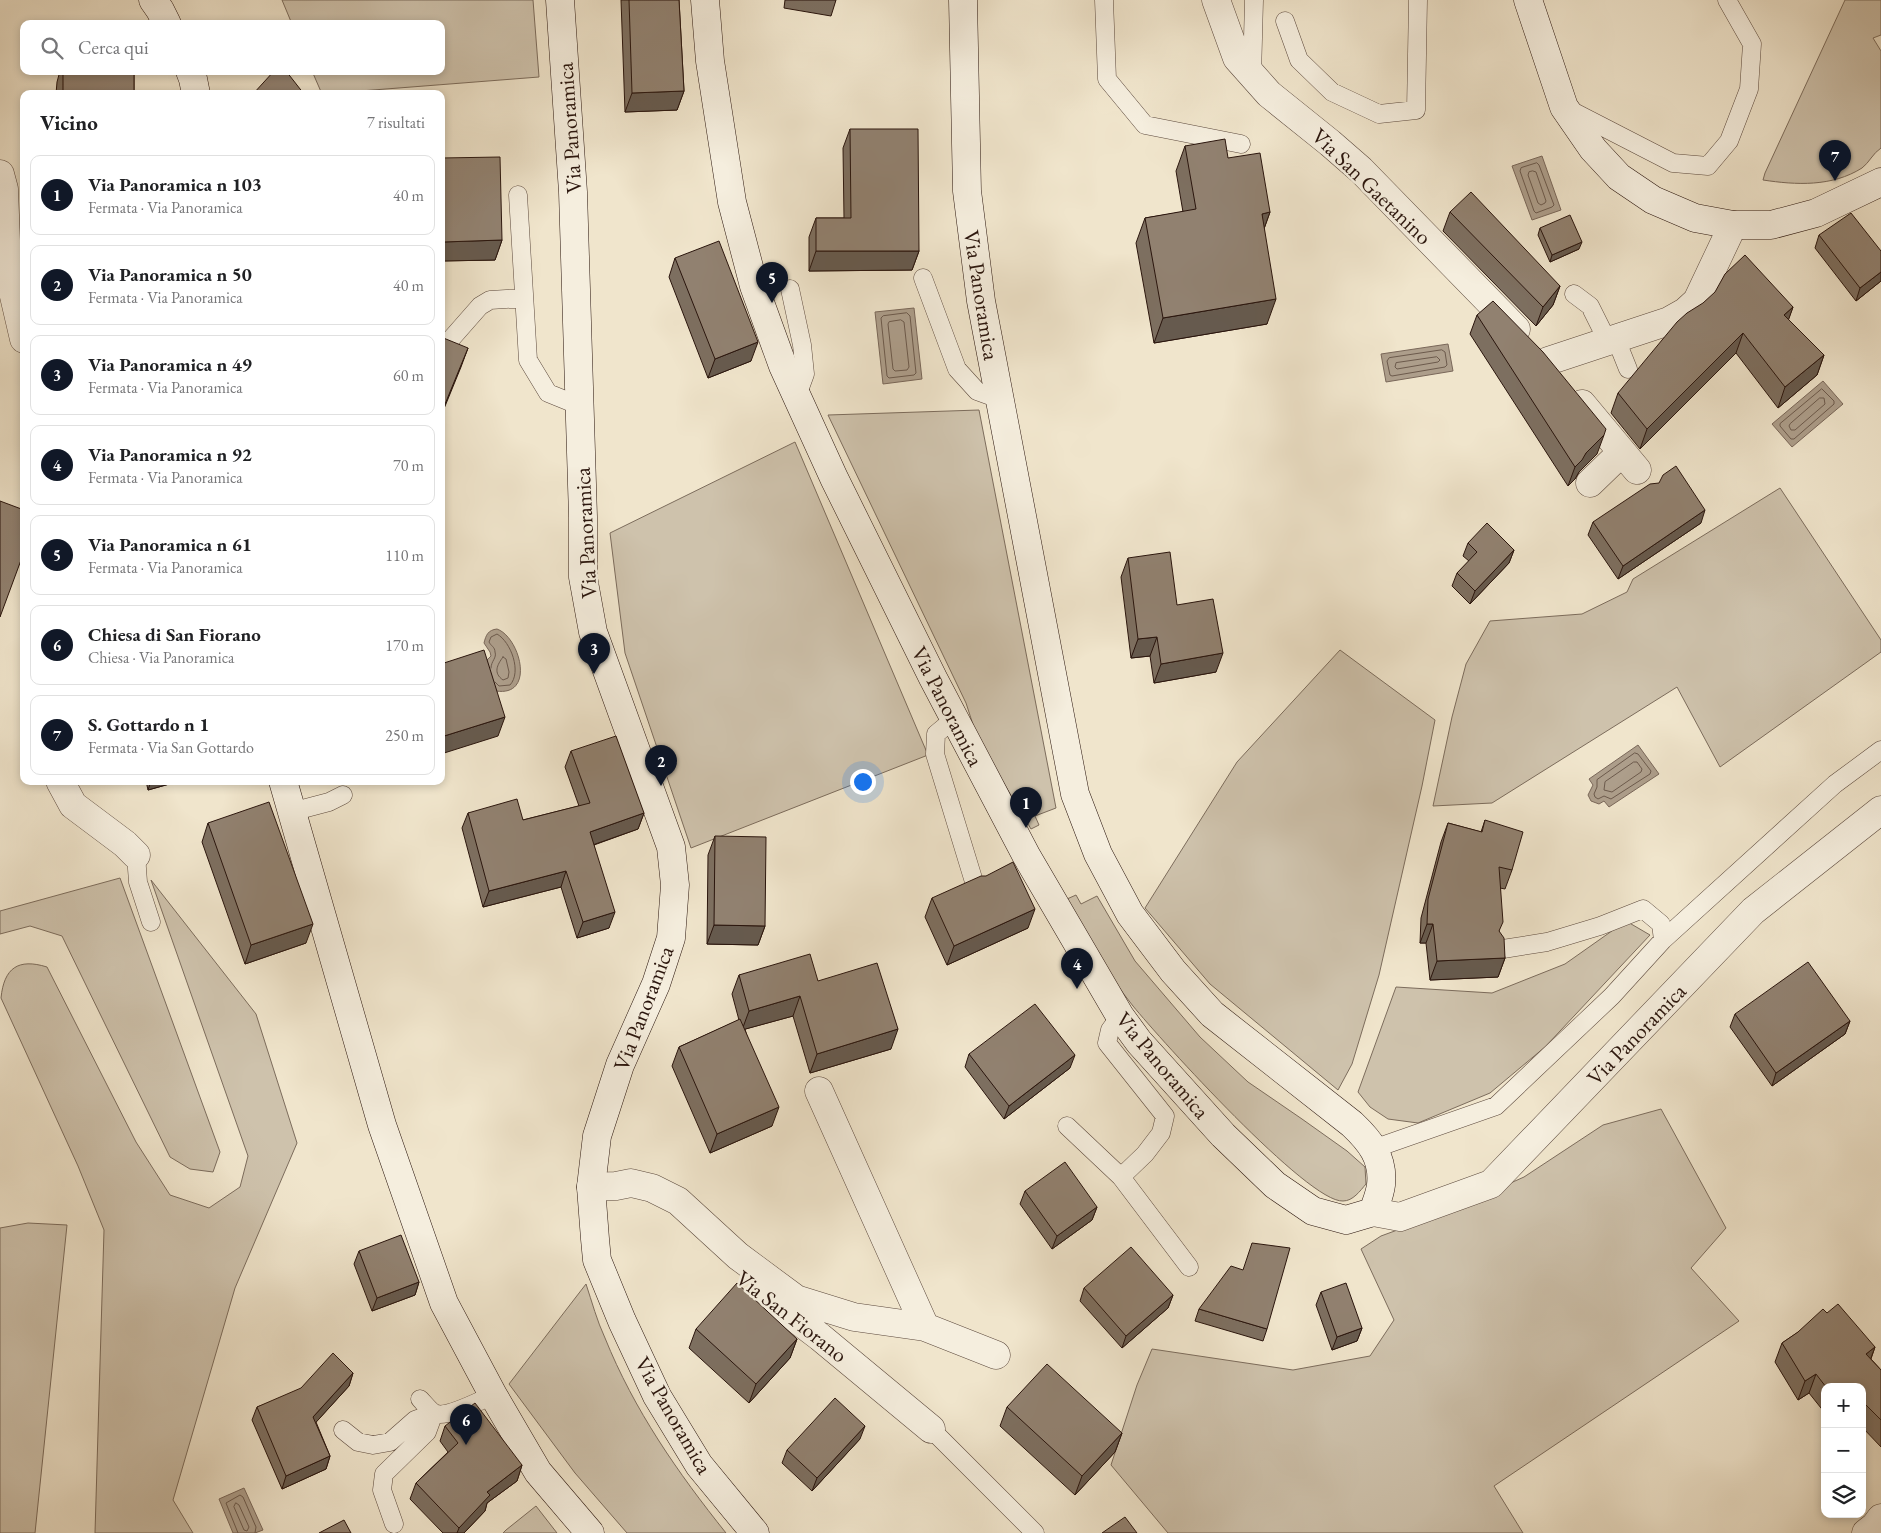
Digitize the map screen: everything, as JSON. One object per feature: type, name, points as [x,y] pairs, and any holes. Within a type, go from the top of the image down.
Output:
[{"type":"street","points":[[153,0],[165,20]]},
{"type":"street","name":"Via Panoramica","points":[[560,0],[573,192],[583,577],[593,632],[671,847],[675,885],[671,938],[656,984],[620,1065],[597,1136],[591,1187],[598,1260],[622,1321],[657,1396],[699,1465],[755,1533]]},
{"type":"street","name":"Via Panoramica","points":[[706,0],[710,61],[732,202],[754,286],[784,366],[834,478],[954,719],[1026,855],[1120,1016],[1139,1042],[1223,1135],[1275,1185],[1313,1211],[1346,1220],[1373,1212],[1400,1217],[1491,1184],[1753,912],[1881,810]]},
{"type":"street","name":"Via Panoramica","points":[[962,0],[967,191],[981,301],[1075,794],[1098,854],[1130,914],[1173,971],[1212,1014],[1352,1124],[1369,1140],[1379,1160],[1381,1185],[1373,1212]]},
{"type":"street","name":"Via San Gaetanino","points":[[1216,0],[1237,58],[1252,76],[1269,94],[1361,170],[1548,361],[1636,470],[1590,483]]},
{"type":"street","points":[[1528,0],[1564,107],[1593,149],[1619,177],[1653,200],[1694,218],[1733,225],[1771,225],[1816,213],[1881,182]]},
{"type":"street","points":[[192,75],[195,90]]},
{"type":"street","points":[[0,174],[4,189],[7,266],[20,322]]},
{"type":"street","points":[[1548,361],[1669,321],[1685,312],[1697,301],[1733,225]]},
{"type":"street","points":[[62,785],[73,806],[117,838],[136,855]]},
{"type":"street","points":[[284,785],[382,1124],[444,1303],[493,1395],[538,1472],[590,1533]]},
{"type":"street","points":[[819,1091],[925,1327]]},
{"type":"street","name":"Via San Fiorano","points":[[591,1187],[616,1186],[630,1183],[644,1185],[678,1200],[738,1256],[796,1299],[854,1317],[925,1327],[996,1355]]},
{"type":"street","name":"Via San Fiorano","points":[[662,1193],[734,1270],[820,1337],[931,1429]]},
{"type":"street","points":[[1866,1533],[1881,1518]]},
{"type":"lane","points":[[1104,0],[1107,79],[1145,125],[1241,144]]},
{"type":"lane","points":[[1252,76],[1254,0]]},
{"type":"lane","points":[[1285,22],[1299,60],[1332,92],[1379,114],[1416,110],[1418,0]]},
{"type":"lane","points":[[1564,107],[1673,163],[1708,166],[1729,141],[1749,89],[1752,44],[1727,0]]},
{"type":"lane","points":[[518,195],[528,360],[548,393],[580,406]]},
{"type":"lane","points":[[923,278],[958,370],[977,391],[999,399]]},
{"type":"lane","points":[[790,289],[802,345],[805,374],[797,396]]},
{"type":"lane","points":[[1574,294],[1590,306],[1628,369]]},
{"type":"lane","points":[[451,339],[480,306],[490,300],[524,298]]},
{"type":"lane","points":[[954,719],[936,734],[935,754],[975,885]]},
{"type":"lane","points":[[1373,1149],[1496,1106],[1612,996],[1663,940],[1835,784],[1881,750]]},
{"type":"lane","points":[[291,812],[329,802],[343,795]]},
{"type":"lane","points":[[136,855],[138,882],[151,922]]},
{"type":"lane","points":[[1503,949],[1547,942],[1600,926],[1643,909],[1662,924],[1663,940]]},
{"type":"lane","points":[[1120,1016],[1110,1030],[1106,1043],[1165,1116],[1161,1132],[1144,1154],[1121,1177]]},
{"type":"lane","points":[[1067,1126],[1121,1177],[1189,1267]]},
{"type":"lane","points":[[343,1430],[358,1442],[373,1445],[390,1442],[415,1420],[434,1413],[450,1413],[493,1395]]},
{"type":"lane","points":[[420,1398],[434,1413]]},
{"type":"lane","points":[[394,1524],[382,1490],[384,1474],[427,1432],[434,1413]]},
{"type":"lane","points":[[931,1429],[1035,1533]]},
{"type":"shaded area","points":[[282,0],[533,0],[539,77],[373,90],[320,90],[314,75],[445,75],[445,20],[290,20]]},
{"type":"shaded area","points":[[1845,0],[1881,0],[1881,35],[1873,38],[1881,51],[1881,148],[1862,168],[1839,179],[1814,183],[1788,183],[1763,180],[1765,173]]},
{"type":"shaded area","points":[[979,410],[1056,808],[1035,816],[1039,825],[1031,829],[978,740],[966,703],[828,415]]},
{"type":"shaded area","points":[[795,442],[928,755],[691,848],[625,653],[610,533]]},
{"type":"shaded area","points":[[1780,488],[1881,640],[1881,652],[1720,767],[1677,687],[1492,803],[1433,806],[1452,717],[1466,664],[1490,621],[1582,614],[1627,592],[1633,579]]},
{"type":"shaded area","points":[[1340,650],[1435,720],[1379,975],[1352,1064],[1338,1090],[1210,984],[1145,908],[1237,762]]},
{"type":"shaded area","points":[[120,878],[220,1152],[213,1172],[190,1169],[170,1157],[62,936],[30,926],[0,934],[0,911]]},
{"type":"shaded area","points":[[151,880],[256,1014],[297,1143],[235,1288],[173,1500],[193,1533],[95,1533],[104,1230],[78,1166],[1,998],[5,979],[14,968],[28,964],[47,967],[136,1142],[170,1195],[209,1208],[240,1187],[248,1156]]},
{"type":"shaded area","points":[[1076,895],[1081,904],[1097,896],[1135,961],[1200,1037],[1248,1082],[1347,1151],[1365,1167],[1366,1184],[1356,1195],[1347,1201],[1343,1201],[1325,1195],[1299,1176],[1268,1149],[1202,1083],[1148,1024],[1115,981],[1067,899]]},
{"type":"shaded area","points":[[1626,921],[1650,935],[1545,1047],[1490,1093],[1418,1123],[1388,1119],[1370,1107],[1358,1092],[1396,987],[1492,993],[1565,964]]},
{"type":"shaded area","points":[[1661,1109],[1726,1228],[1691,1268],[1739,1321],[1494,1486],[1523,1533],[1168,1533],[1111,1465],[1137,1385],[1152,1349],[1293,1370],[1370,1356],[1394,1320],[1361,1249],[1381,1236],[1441,1214],[1524,1177],[1603,1125]]},
{"type":"shaded area","points":[[28,1223],[67,1225],[35,1533],[0,1533],[0,1228]]},
{"type":"shaded area","points":[[586,1284],[602,1332],[643,1416],[674,1464],[726,1533],[627,1533],[575,1473],[509,1384]]},
{"type":"shaded area","points":[[536,1506],[557,1533],[503,1533],[506,1530]]},
{"type":"water","points":[[1542,156],[1561,210],[1532,220],[1512,166]]},
{"type":"water","points":[[914,308],[922,379],[883,384],[875,312]]},
{"type":"water","points":[[1448,344],[1453,371],[1386,382],[1381,354]]},
{"type":"water","points":[[1823,381],[1843,404],[1792,447],[1772,424]]},
{"type":"water","points":[[497,629],[505,634],[512,643],[520,665],[520,676],[516,685],[508,690],[496,691],[486,661],[491,656],[490,652],[484,643],[488,633]]},
{"type":"water","points":[[1638,745],[1659,774],[1609,807],[1604,801],[1599,804],[1591,801],[1588,795],[1593,785],[1589,779]]},
{"type":"water","points":[[244,1488],[263,1530],[255,1533],[233,1533],[219,1499]]},
{"type":"building","points":[[629,0],[679,0],[684,91],[632,93]]},
{"type":"building","points":[[63,75],[134,75],[134,90],[63,90]]},
{"type":"building","points":[[270,75],[289,75],[301,90],[257,90]]},
{"type":"building","points":[[850,129],[918,129],[919,251],[816,251],[816,218],[851,218]]},
{"type":"building","points":[[1225,139],[1228,158],[1260,153],[1270,212],[1262,214],[1276,299],[1163,318],[1145,218],[1196,209],[1185,146]]},
{"type":"building","points":[[500,157],[502,240],[445,242],[445,158]]},
{"type":"building","points":[[1471,192],[1560,286],[1543,307],[1450,212]]},
{"type":"building","points":[[1851,213],[1881,251],[1881,272],[1860,288],[1819,235]]},
{"type":"building","points":[[1570,215],[1582,242],[1552,255],[1540,228]]},
{"type":"building","points":[[719,241],[758,342],[715,359],[675,258]]},
{"type":"building","points":[[1745,255],[1793,307],[1784,315],[1824,355],[1785,387],[1743,333],[1647,429],[1618,393],[1677,322],[1715,292],[1725,274]]},
{"type":"building","points":[[1493,301],[1543,352],[1606,429],[1604,435],[1575,467],[1477,315]]},
{"type":"building","points":[[445,339],[468,348],[445,404]]},
{"type":"building","points":[[1676,466],[1705,510],[1623,566],[1593,522],[1650,484],[1659,483],[1663,475]]},
{"type":"building","points":[[0,501],[20,508],[20,563],[0,617]]},
{"type":"building","points":[[1487,523],[1514,550],[1475,591],[1457,573],[1477,552],[1468,543]]},
{"type":"building","points":[[1170,552],[1177,605],[1213,599],[1223,653],[1161,664],[1157,637],[1138,639],[1128,558]]},
{"type":"building","points":[[484,650],[505,717],[445,736],[445,663]]},
{"type":"building","points":[[616,736],[644,813],[590,832],[615,912],[583,922],[566,871],[489,891],[468,813],[517,799],[523,820],[590,803],[571,751]]},
{"type":"building","points":[[269,802],[313,924],[251,945],[208,823]]},
{"type":"building","points":[[1485,820],[1523,832],[1512,870],[1499,867],[1503,922],[1499,931],[1504,938],[1505,958],[1437,961],[1433,924],[1427,924],[1428,899],[1448,823],[1482,832]]},
{"type":"building","points":[[715,836],[766,837],[765,926],[714,925]]},
{"type":"building","points":[[1013,862],[1035,909],[954,946],[932,898],[981,876],[986,876]]},
{"type":"building","points":[[810,954],[818,981],[877,963],[898,1029],[817,1054],[800,996],[749,1011],[739,975]]},
{"type":"building","points":[[1808,962],[1850,1021],[1776,1073],[1735,1014]]},
{"type":"building","points":[[1035,1004],[1075,1055],[1009,1106],[969,1054]]},
{"type":"building","points":[[740,1019],[779,1107],[717,1134],[679,1047]]},
{"type":"building","points":[[1065,1162],[1097,1207],[1057,1236],[1025,1191]]},
{"type":"building","points":[[401,1235],[419,1282],[377,1298],[359,1251]]},
{"type":"building","points":[[1252,1243],[1290,1248],[1267,1329],[1199,1309],[1231,1266],[1243,1270]]},
{"type":"building","points":[[1131,1247],[1173,1295],[1126,1336],[1084,1288]]},
{"type":"building","points":[[737,1283],[797,1339],[756,1384],[696,1329]]},
{"type":"building","points":[[1346,1283],[1362,1328],[1337,1337],[1321,1292]]},
{"type":"building","points":[[1838,1304],[1875,1347],[1866,1354],[1881,1370],[1881,1420],[1866,1405],[1866,1383],[1823,1383],[1816,1374],[1805,1381],[1782,1343],[1798,1332],[1823,1309],[1827,1313]]},
{"type":"building","points":[[333,1353],[353,1373],[313,1417],[330,1456],[286,1476],[257,1407],[301,1388]]},
{"type":"building","points":[[1047,1364],[1122,1433],[1082,1476],[1007,1407]]},
{"type":"building","points":[[835,1398],[865,1426],[817,1478],[787,1450]]},
{"type":"building","points":[[475,1403],[522,1465],[487,1492],[490,1495],[459,1528],[416,1483],[458,1443],[445,1426]]},
{"type":"building","points":[[1125,1517],[1137,1533],[1102,1533]]},
{"type":"building","points":[[344,1520],[351,1533],[319,1533]]},
{"type":"place","name":"S. Gottardo n 1","points":[[1835,181]]},
{"type":"place","name":"Via Panoramica n 61","points":[[772,303]]},
{"type":"place","name":"Via Panoramica n 49","points":[[594,674]]},
{"type":"place","name":"Via Panoramica n 50","points":[[661,786]]},
{"type":"place","name":"Via Panoramica n 103","points":[[1026,828]]},
{"type":"place","name":"Via Panoramica n 92","points":[[1077,989]]},
{"type":"place","name":"Chiesa di San Fiorano","points":[[466,1445]]}]
